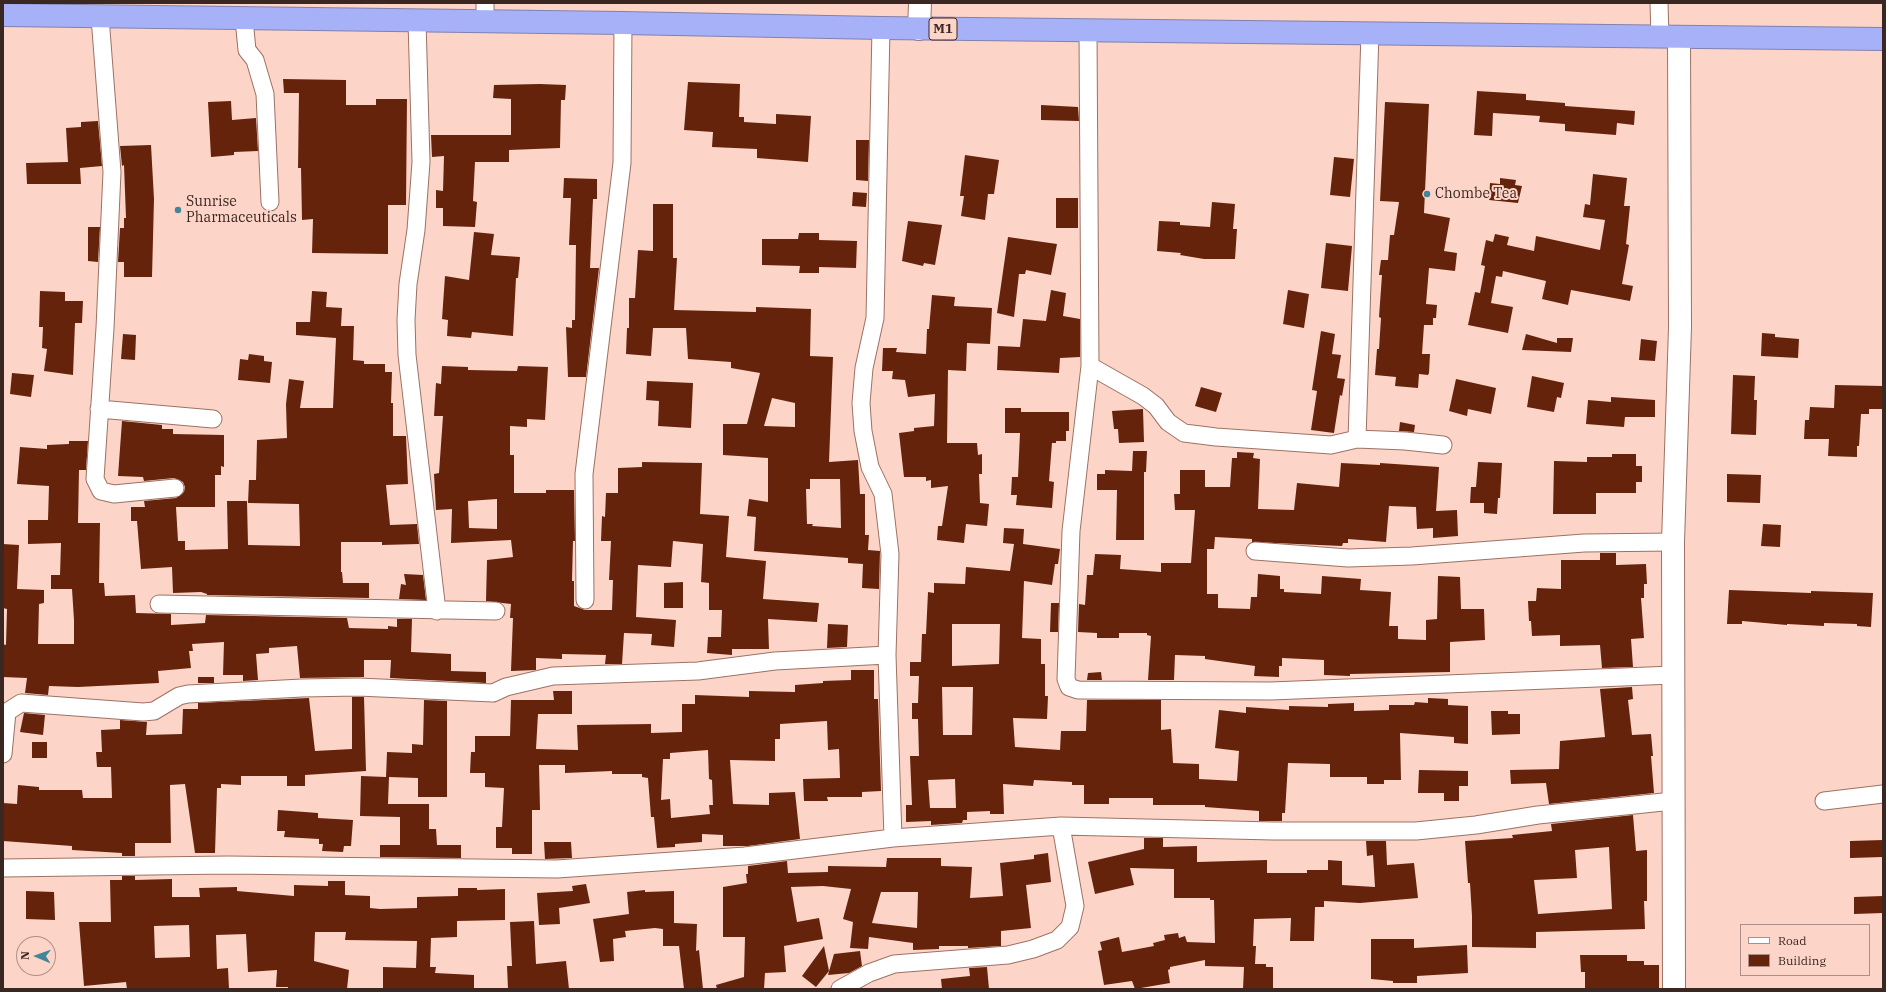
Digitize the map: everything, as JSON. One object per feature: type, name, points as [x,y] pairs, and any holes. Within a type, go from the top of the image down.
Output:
[{"type":"highway","name":"M1","points":[[15,11],[100,17],[417,21],[485,12],[623,23],[919,29],[1877,38]]},
{"type":"street","points":[[919,29],[920,3]]},
{"type":"street","points":[[1659,3],[1669,37],[1680,327],[1673,542],[1672,801],[1674,989]]},
{"type":"street","points":[[100,17],[112,172],[105,328],[95,479],[101,491],[114,494],[175,488]]},
{"type":"street","points":[[244,19],[247,50],[255,60],[265,94],[270,202]]},
{"type":"street","points":[[417,21],[421,162],[416,230],[408,284],[406,320],[408,355],[437,611]]},
{"type":"street","points":[[585,600],[584,474],[622,163],[623,23]]},
{"type":"street","points":[[881,28],[875,318],[864,368],[862,403],[863,431],[870,467],[883,494],[887,516],[890,554],[887,656],[893,838]]},
{"type":"street","points":[[1088,30],[1090,366],[1071,531],[1066,664],[1066,679],[1069,687],[1078,690],[1271,691],[1673,675]]},
{"type":"street","points":[[1357,439],[1370,33]]},
{"type":"street","points":[[1090,366],[1143,396],[1156,406],[1168,422],[1184,432],[1216,437],[1331,445],[1357,439],[1405,441],[1443,445]]},
{"type":"street","points":[[99,409],[213,419]]},
{"type":"street","points":[[1255,551],[1348,558],[1412,556],[1584,543],[1673,542]]},
{"type":"street","points":[[159,604],[437,611],[496,611]]},
{"type":"street","points":[[3,754],[7,712],[21,703],[143,712],[154,711],[179,696],[188,694],[302,688],[358,687],[493,693],[506,687],[553,676],[698,671],[775,661],[887,656]]},
{"type":"street","points":[[1824,801],[1883,794]]},
{"type":"street","points":[[3,868],[228,865],[557,869],[745,856],[893,838],[1060,826],[1273,831],[1416,831],[1476,825],[1538,815],[1672,801]]},
{"type":"street","points":[[840,989],[869,973],[894,964],[1008,954],[1033,949],[1057,940],[1070,927],[1076,906],[1060,826]]},
{"type":"building","points":[[283,79],[346,80],[346,105],[376,105],[376,99],[407,99],[406,205],[388,205],[388,254],[312,253],[313,219],[302,220],[301,168],[298,168],[299,93],[284,93]]},
{"type":"building","points":[[688,82],[740,84],[739,117],[744,117],[744,122],[776,124],[776,114],[811,116],[808,162],[757,158],[757,149],[712,147],[713,132],[684,130]]},
{"type":"building","points":[[494,85],[566,85],[565,100],[561,100],[560,148],[509,150],[509,162],[475,162],[473,201],[477,202],[475,227],[443,226],[443,208],[436,208],[436,190],[443,191],[444,156],[432,157],[431,135],[511,135],[511,99],[493,98]]},
{"type":"building","points":[[1477,91],[1526,94],[1526,100],[1565,103],[1565,106],[1635,111],[1634,125],[1617,123],[1616,135],[1565,131],[1565,124],[1539,122],[1540,116],[1493,113],[1492,136],[1474,135]]},
{"type":"building","points":[[231,101],[232,120],[256,118],[258,151],[234,152],[234,155],[211,157],[208,102]]},
{"type":"building","points":[[1385,102],[1429,104],[1424,213],[1450,218],[1444,251],[1457,253],[1455,271],[1429,268],[1426,304],[1437,305],[1436,318],[1433,318],[1433,325],[1424,325],[1422,354],[1430,354],[1429,373],[1428,375],[1419,374],[1418,388],[1395,386],[1396,377],[1375,375],[1377,349],[1379,349],[1381,318],[1379,317],[1382,275],[1379,275],[1381,260],[1388,260],[1390,235],[1394,235],[1399,202],[1380,201]]},
{"type":"building","points":[[1041,105],[1078,107],[1079,121],[1041,120]]},
{"type":"building","points":[[98,121],[102,166],[80,168],[81,184],[27,184],[26,163],[68,162],[66,128],[81,127],[81,122]]},
{"type":"building","points":[[856,140],[869,140],[868,181],[856,180]]},
{"type":"building","points":[[151,145],[154,199],[152,277],[124,277],[124,262],[118,262],[120,228],[124,228],[124,218],[126,218],[124,165],[122,166],[120,146]]},
{"type":"building","points":[[965,155],[999,160],[994,194],[988,194],[985,220],[961,216],[964,196],[960,196]]},
{"type":"building","points":[[1334,157],[1354,159],[1350,197],[1330,195]]},
{"type":"building","points":[[1593,174],[1627,178],[1624,206],[1630,206],[1626,244],[1629,245],[1622,284],[1633,286],[1630,301],[1571,290],[1568,305],[1542,299],[1546,281],[1503,271],[1502,277],[1496,276],[1491,303],[1513,307],[1508,333],[1468,325],[1475,292],[1480,293],[1485,266],[1481,265],[1486,240],[1493,242],[1495,234],[1509,237],[1507,245],[1534,251],[1536,236],[1600,250],[1605,220],[1583,217],[1585,204],[1590,205]]},
{"type":"building","points":[[564,178],[597,179],[597,199],[593,199],[590,268],[599,268],[586,377],[568,377],[566,327],[572,328],[572,320],[575,320],[576,245],[569,245],[571,198],[563,198]]},
{"type":"building","points":[[1500,178],[1516,180],[1515,185],[1522,186],[1518,203],[1489,200],[1490,183],[1500,184]]},
{"type":"building","points":[[853,192],[867,193],[866,207],[852,206]]},
{"type":"building","points":[[1056,198],[1078,198],[1078,228],[1056,228]]},
{"type":"building","points":[[1212,202],[1235,204],[1233,229],[1237,229],[1235,259],[1204,259],[1180,255],[1181,253],[1157,251],[1159,221],[1180,222],[1180,225],[1210,227]]},
{"type":"building","points":[[653,204],[673,204],[673,258],[677,258],[674,310],[756,312],[756,307],[811,309],[810,356],[833,357],[829,462],[858,460],[860,494],[865,494],[865,535],[869,535],[868,550],[880,551],[879,589],[862,588],[863,564],[848,563],[848,558],[754,551],[756,517],[747,516],[749,499],[768,502],[768,458],[723,455],[723,424],[747,424],[760,373],[731,368],[731,362],[688,359],[686,328],[653,328],[651,356],[626,354],[627,328],[629,328],[629,298],[635,298],[638,250],[653,251]],"holes":[[[772,398],[795,403],[795,427],[764,426]],[[810,479],[840,479],[841,528],[812,526],[813,524],[807,524],[806,489],[810,489]]]},
{"type":"building","points":[[908,221],[942,225],[935,265],[924,263],[923,266],[902,261]]},
{"type":"building","points":[[88,227],[100,227],[98,262],[88,261]]},
{"type":"building","points":[[474,232],[494,234],[491,255],[520,257],[518,278],[516,278],[513,336],[472,332],[471,338],[447,336],[448,320],[442,319],[445,276],[469,280]]},
{"type":"building","points":[[799,233],[819,233],[819,240],[857,241],[856,268],[819,267],[819,273],[799,273],[800,266],[762,265],[762,239],[798,239]]},
{"type":"building","points":[[1008,237],[1057,244],[1051,275],[1026,270],[1025,274],[1019,274],[1014,317],[997,313]]},
{"type":"building","points":[[1326,243],[1352,246],[1348,291],[1321,288]]},
{"type":"building","points":[[1051,290],[1066,293],[1063,316],[1080,319],[1080,357],[1060,358],[1059,373],[997,370],[998,346],[1020,347],[1023,319],[1046,321]]},
{"type":"building","points":[[1288,290],[1309,294],[1304,328],[1283,324]]},
{"type":"building","points":[[40,291],[65,292],[65,301],[83,301],[82,323],[75,323],[73,375],[44,371],[47,349],[42,348],[43,327],[39,327]]},
{"type":"building","points":[[312,291],[327,292],[326,307],[342,308],[341,326],[354,326],[353,360],[364,361],[364,364],[385,364],[385,372],[392,372],[391,403],[393,403],[393,436],[406,436],[408,484],[386,485],[390,525],[417,524],[419,544],[382,545],[382,542],[341,542],[341,572],[343,583],[369,583],[369,598],[207,595],[201,592],[173,593],[172,567],[141,569],[137,521],[131,521],[131,507],[145,507],[144,501],[176,498],[184,492],[185,487],[183,482],[174,478],[144,481],[143,477],[118,476],[122,421],[162,425],[162,429],[173,429],[173,434],[224,435],[224,467],[221,466],[221,475],[215,475],[215,507],[176,507],[178,541],[185,541],[185,550],[228,549],[227,501],[247,501],[248,545],[300,546],[299,504],[248,503],[249,480],[256,480],[257,440],[287,438],[286,404],[289,379],[304,381],[300,408],[333,408],[336,338],[296,335],[296,322],[310,322]]},
{"type":"building","points":[[932,295],[955,297],[954,306],[992,308],[990,344],[967,343],[966,371],[948,370],[947,443],[977,443],[978,455],[982,454],[982,474],[979,474],[980,503],[989,504],[987,526],[966,524],[964,543],[937,540],[938,526],[942,526],[948,486],[931,488],[931,480],[926,481],[926,477],[904,477],[899,433],[914,431],[914,428],[934,426],[935,394],[908,397],[905,380],[892,379],[893,371],[882,371],[883,348],[897,348],[896,352],[926,354],[927,329],[929,329]]},
{"type":"building","points":[[1321,331],[1335,334],[1332,354],[1341,355],[1337,378],[1345,379],[1342,396],[1340,395],[1334,433],[1311,430],[1317,391],[1312,390]]},
{"type":"building","points":[[1762,333],[1775,334],[1775,337],[1799,339],[1798,358],[1761,356]]},
{"type":"building","points":[[123,334],[136,335],[135,360],[121,359]]},
{"type":"building","points":[[1526,334],[1557,343],[1557,338],[1573,338],[1571,352],[1522,350]]},
{"type":"building","points":[[1641,339],[1657,341],[1655,361],[1639,360]]},
{"type":"building","points":[[249,354],[264,356],[264,361],[272,362],[270,383],[238,380],[240,359],[248,360]]},
{"type":"building","points":[[442,366],[468,367],[468,370],[517,371],[518,366],[548,367],[545,420],[527,419],[527,427],[510,426],[510,455],[514,455],[514,493],[546,493],[546,490],[574,490],[575,541],[573,541],[572,581],[574,581],[574,606],[585,610],[612,610],[613,580],[609,580],[611,541],[601,541],[602,516],[605,517],[606,493],[618,493],[618,468],[642,467],[642,462],[702,463],[700,514],[729,516],[726,557],[766,561],[763,599],[819,603],[817,622],[768,619],[769,649],[732,649],[732,655],[707,653],[708,637],[721,637],[722,610],[709,610],[709,583],[701,582],[703,544],[673,541],[671,567],[638,565],[636,617],[676,620],[674,647],[651,645],[652,634],[624,633],[622,664],[605,664],[606,655],[562,654],[562,659],[536,658],[536,670],[511,671],[513,618],[510,618],[511,604],[486,601],[487,560],[513,557],[511,540],[451,543],[452,509],[436,510],[434,474],[439,473],[443,416],[434,416],[436,383],[441,384]],"holes":[[[497,499],[497,529],[469,528],[468,501]]]},
{"type":"building","points":[[12,373],[34,375],[31,397],[10,394]]},
{"type":"building","points":[[1733,375],[1755,376],[1754,400],[1757,400],[1756,435],[1731,434]]},
{"type":"building","points":[[1532,376],[1564,383],[1561,398],[1557,397],[1554,412],[1527,407]]},
{"type":"building","points":[[1456,379],[1496,388],[1491,414],[1468,409],[1467,416],[1449,411]]},
{"type":"building","points":[[647,381],[693,383],[691,428],[658,426],[659,401],[646,400]]},
{"type":"building","points":[[1835,385],[1883,386],[1883,409],[1869,409],[1869,414],[1861,414],[1857,457],[1828,456],[1829,439],[1804,439],[1805,420],[1809,420],[1810,407],[1834,408]]},
{"type":"building","points":[[1201,387],[1222,393],[1216,412],[1195,406]]},
{"type":"building","points":[[1611,397],[1655,400],[1655,417],[1625,417],[1624,427],[1586,424],[1588,400],[1611,402]]},
{"type":"building","points":[[1005,408],[1021,408],[1021,412],[1069,412],[1069,431],[1066,431],[1066,441],[1056,441],[1056,443],[1052,443],[1049,481],[1054,482],[1052,508],[1016,505],[1017,495],[1011,495],[1012,477],[1018,477],[1020,433],[1005,433]]},
{"type":"building","points":[[1143,409],[1144,442],[1119,443],[1118,429],[1114,429],[1112,411]]},
{"type":"building","points":[[1400,422],[1415,425],[1414,432],[1399,431]]},
{"type":"building","points":[[69,441],[88,441],[86,470],[79,470],[78,523],[100,523],[99,583],[104,583],[105,596],[135,595],[136,613],[171,614],[171,625],[205,623],[206,615],[347,618],[349,628],[388,629],[388,626],[397,627],[397,619],[412,619],[411,652],[451,654],[451,671],[486,672],[486,683],[390,678],[391,660],[364,660],[364,677],[300,678],[297,646],[269,648],[269,653],[256,654],[258,680],[243,681],[243,675],[223,675],[224,642],[192,644],[193,651],[189,651],[191,668],[158,671],[159,683],[78,687],[49,686],[48,695],[25,693],[27,678],[3,677],[3,644],[6,645],[7,609],[3,608],[3,544],[19,545],[17,589],[44,590],[44,603],[39,604],[38,644],[74,644],[72,589],[51,589],[51,575],[60,575],[61,543],[28,544],[28,520],[48,520],[49,486],[17,484],[20,447],[47,449],[47,445],[69,444]]},
{"type":"building","points":[[1133,451],[1147,451],[1146,472],[1144,472],[1144,540],[1116,540],[1117,490],[1097,490],[1097,474],[1105,474],[1105,470],[1132,471]]},
{"type":"building","points":[[1237,452],[1254,453],[1253,458],[1260,459],[1258,509],[1294,510],[1297,483],[1339,487],[1341,463],[1380,465],[1380,463],[1439,467],[1436,511],[1457,510],[1458,536],[1433,538],[1433,528],[1417,529],[1416,507],[1389,506],[1386,542],[1348,539],[1348,543],[1343,543],[1342,546],[1252,542],[1252,539],[1215,537],[1214,549],[1207,549],[1207,594],[1218,594],[1218,608],[1250,609],[1251,597],[1257,597],[1258,574],[1280,576],[1280,589],[1284,589],[1284,592],[1321,594],[1322,576],[1361,579],[1360,590],[1391,592],[1389,626],[1398,626],[1398,639],[1426,640],[1426,620],[1437,619],[1438,576],[1460,577],[1461,609],[1484,609],[1485,640],[1450,642],[1450,672],[1350,674],[1350,676],[1324,675],[1324,660],[1282,658],[1282,666],[1279,666],[1279,677],[1254,676],[1255,666],[1205,659],[1205,656],[1175,655],[1174,680],[1148,680],[1151,636],[1147,635],[1147,633],[1119,633],[1119,638],[1097,638],[1097,633],[1078,632],[1079,604],[1085,605],[1087,575],[1093,575],[1095,554],[1121,555],[1120,569],[1161,572],[1161,563],[1191,563],[1195,510],[1175,510],[1174,494],[1180,494],[1180,470],[1205,470],[1205,487],[1230,487],[1232,458],[1237,458]]},
{"type":"building","points":[[1612,454],[1636,454],[1636,466],[1642,466],[1642,482],[1636,482],[1636,493],[1596,493],[1596,514],[1553,514],[1554,461],[1587,462],[1587,457],[1612,457]]},
{"type":"building","points":[[1478,462],[1502,463],[1500,498],[1498,498],[1497,514],[1484,513],[1484,503],[1470,503],[1471,487],[1476,487]]},
{"type":"building","points":[[1727,474],[1761,475],[1760,503],[1727,502]]},
{"type":"building","points":[[1763,524],[1781,525],[1780,547],[1761,546]]},
{"type":"building","points":[[1004,528],[1024,529],[1023,544],[1060,549],[1058,564],[1055,564],[1052,585],[1024,581],[1022,638],[1041,639],[1041,664],[1045,664],[1045,696],[1048,696],[1047,719],[1013,718],[1015,747],[1060,750],[1061,731],[1086,731],[1087,700],[1161,700],[1161,730],[1171,729],[1173,763],[1199,764],[1199,779],[1237,781],[1239,751],[1215,748],[1219,710],[1246,713],[1246,707],[1289,710],[1289,706],[1328,707],[1328,704],[1354,703],[1354,711],[1389,710],[1389,705],[1414,705],[1415,702],[1428,703],[1428,698],[1448,699],[1448,705],[1468,706],[1468,744],[1454,743],[1454,737],[1400,733],[1401,780],[1384,780],[1384,784],[1367,784],[1367,777],[1330,777],[1330,764],[1288,763],[1285,813],[1282,813],[1282,821],[1259,821],[1259,811],[1205,807],[1205,805],[1153,805],[1153,798],[1109,798],[1109,804],[1084,804],[1084,785],[1072,785],[1072,782],[1034,780],[1033,786],[1003,784],[1004,814],[990,814],[990,811],[967,812],[967,820],[963,820],[962,823],[931,825],[931,821],[906,822],[906,805],[912,805],[910,756],[919,756],[918,719],[912,719],[912,703],[918,703],[919,676],[910,676],[910,662],[921,662],[922,634],[926,634],[928,592],[934,593],[934,583],[965,584],[966,567],[1010,571],[1014,544],[1003,543]],"holes":[[[952,624],[1000,624],[999,664],[952,666]],[[942,687],[973,687],[972,735],[943,735]],[[955,779],[956,808],[930,808],[928,780]]]},
{"type":"building","points":[[1600,553],[1616,553],[1616,565],[1646,564],[1647,584],[1644,584],[1644,598],[1641,598],[1644,638],[1631,639],[1633,667],[1602,668],[1600,645],[1560,646],[1560,635],[1532,636],[1531,621],[1529,621],[1528,601],[1536,601],[1537,588],[1561,589],[1561,560],[1600,560]]},
{"type":"building","points":[[404,574],[423,575],[426,600],[399,599],[401,584],[406,585]]},
{"type":"building","points":[[683,582],[683,608],[664,608],[664,583]]},
{"type":"building","points":[[1729,590],[1811,593],[1811,591],[1873,593],[1871,627],[1857,626],[1857,624],[1824,623],[1824,626],[1787,625],[1742,621],[1742,624],[1727,624]]},
{"type":"building","points":[[1051,603],[1059,603],[1058,632],[1050,632]]},
{"type":"building","points":[[828,624],[848,625],[847,647],[827,648]]},
{"type":"building","points":[[851,670],[874,670],[874,699],[878,699],[881,791],[862,792],[862,797],[827,797],[828,801],[804,801],[803,779],[840,778],[839,749],[828,750],[827,721],[780,724],[780,739],[775,739],[775,761],[730,760],[733,804],[769,805],[769,793],[795,792],[800,839],[748,846],[723,846],[723,835],[702,834],[702,842],[675,844],[675,847],[657,848],[654,817],[651,817],[648,778],[642,777],[642,774],[612,774],[612,771],[565,773],[565,765],[539,765],[540,810],[532,810],[532,854],[512,854],[512,848],[496,848],[496,827],[502,827],[504,788],[485,787],[485,773],[470,773],[471,752],[475,752],[475,736],[510,736],[511,700],[554,700],[553,691],[572,691],[572,714],[538,714],[536,749],[578,750],[577,725],[651,724],[651,733],[682,732],[682,704],[695,704],[695,695],[749,697],[749,691],[795,692],[795,685],[823,683],[823,681],[851,680]],"holes":[[[708,750],[709,779],[712,780],[713,805],[709,805],[710,814],[671,818],[670,799],[661,800],[663,759],[670,759],[670,753]]]},
{"type":"building","points":[[1101,672],[1102,680],[1087,680],[1088,673]]},
{"type":"building","points":[[198,677],[214,677],[214,683],[198,683]]},
{"type":"building","points":[[1632,687],[1633,699],[1628,700],[1632,735],[1651,734],[1654,793],[1549,804],[1546,783],[1511,784],[1510,770],[1559,769],[1560,741],[1605,737],[1600,689]]},
{"type":"building","points":[[352,697],[364,697],[366,771],[305,775],[305,786],[287,786],[287,776],[241,776],[241,785],[221,784],[221,788],[217,788],[215,853],[195,853],[185,784],[170,785],[171,843],[135,843],[135,856],[122,856],[122,853],[72,850],[72,846],[3,841],[3,803],[17,804],[18,785],[39,787],[39,790],[82,790],[83,798],[112,798],[111,767],[97,767],[96,752],[102,752],[101,730],[120,729],[120,720],[147,722],[146,735],[182,734],[183,709],[198,709],[198,703],[309,698],[315,751],[352,749]]},
{"type":"building","points":[[424,700],[447,701],[447,797],[418,797],[418,778],[389,777],[388,804],[429,804],[429,829],[436,829],[437,845],[461,845],[461,858],[380,857],[380,845],[400,845],[400,817],[360,816],[361,776],[386,777],[387,752],[412,753],[412,744],[423,745]]},
{"type":"building","points":[[1491,711],[1508,711],[1508,714],[1520,714],[1520,734],[1492,735]]},
{"type":"building","points":[[24,713],[45,715],[43,735],[20,732]]},
{"type":"building","points":[[32,742],[47,742],[47,758],[32,758]]},
{"type":"building","points":[[1419,770],[1468,771],[1468,786],[1459,786],[1459,801],[1444,801],[1444,793],[1418,793]]},
{"type":"building","points":[[278,810],[318,813],[318,818],[353,820],[351,846],[344,846],[343,852],[322,851],[323,844],[319,844],[319,839],[284,837],[285,831],[277,831]]},
{"type":"building","points":[[1633,815],[1636,851],[1647,850],[1647,901],[1644,901],[1645,929],[1536,932],[1536,948],[1472,947],[1470,883],[1468,883],[1465,841],[1513,838],[1512,835],[1552,831],[1551,824]],"holes":[[[1609,847],[1612,909],[1538,914],[1534,880],[1577,878],[1575,850]]]},
{"type":"building","points":[[1144,838],[1163,838],[1163,847],[1197,846],[1197,862],[1267,860],[1267,873],[1307,873],[1307,870],[1328,870],[1328,860],[1342,861],[1342,885],[1375,887],[1373,855],[1367,856],[1366,841],[1386,841],[1387,865],[1414,863],[1418,898],[1360,903],[1324,901],[1324,907],[1315,907],[1314,941],[1290,941],[1291,918],[1254,919],[1253,946],[1256,946],[1255,964],[1266,964],[1266,967],[1273,967],[1273,989],[1243,989],[1244,967],[1205,966],[1205,960],[1170,967],[1168,970],[1170,983],[1135,989],[1132,981],[1104,985],[1098,951],[1102,950],[1100,942],[1119,937],[1122,952],[1154,946],[1153,943],[1165,940],[1164,935],[1178,933],[1179,938],[1185,936],[1187,942],[1215,943],[1214,900],[1210,900],[1210,898],[1174,898],[1174,869],[1130,868],[1134,885],[1095,894],[1088,862],[1144,849]]},
{"type":"building","points":[[1883,840],[1883,857],[1850,858],[1850,841]]},
{"type":"building","points":[[544,842],[571,842],[572,858],[545,859]]},
{"type":"building","points":[[1048,853],[1051,882],[1026,885],[1031,928],[1001,931],[1001,946],[968,948],[968,946],[939,946],[939,949],[913,950],[913,943],[869,937],[868,949],[850,948],[853,922],[843,919],[851,889],[823,886],[791,887],[797,922],[819,918],[823,939],[784,946],[786,972],[765,973],[764,989],[717,989],[716,985],[744,977],[745,937],[723,937],[723,887],[747,883],[746,874],[748,874],[748,866],[787,861],[788,873],[828,872],[828,866],[886,867],[887,858],[941,858],[941,866],[972,867],[970,898],[1003,896],[1000,863],[1034,859],[1034,855]],"holes":[[[881,892],[918,892],[917,928],[872,923]]]},
{"type":"building","points":[[122,876],[135,876],[135,880],[172,879],[172,897],[200,897],[199,888],[237,887],[237,891],[294,896],[294,885],[328,886],[328,881],[345,881],[345,895],[370,896],[370,908],[380,909],[417,908],[417,897],[458,896],[458,888],[477,888],[477,890],[505,889],[505,920],[457,921],[457,937],[431,938],[430,967],[436,967],[435,973],[474,975],[474,989],[383,989],[383,967],[416,968],[417,941],[345,940],[346,932],[315,932],[314,961],[349,970],[347,989],[288,989],[288,987],[276,987],[277,970],[248,972],[246,934],[216,935],[217,969],[228,968],[229,989],[127,989],[126,982],[84,986],[79,922],[111,922],[110,880],[122,880]],"holes":[[[189,925],[190,957],[155,958],[154,926]]]},
{"type":"building","points":[[586,884],[590,903],[559,908],[560,924],[539,925],[537,893],[573,891],[572,886]]},
{"type":"building","points":[[645,890],[645,892],[674,891],[674,923],[697,924],[696,951],[699,950],[703,989],[684,989],[679,946],[663,946],[663,929],[655,928],[625,931],[626,937],[613,939],[614,961],[600,962],[593,919],[629,914],[627,892]]},
{"type":"building","points":[[26,891],[54,892],[55,920],[26,919]]},
{"type":"building","points":[[1883,896],[1883,913],[1854,914],[1854,897]]},
{"type":"building","points":[[534,921],[536,964],[566,961],[569,989],[508,989],[507,966],[512,966],[510,922]]},
{"type":"building","points":[[1371,939],[1414,939],[1414,948],[1467,945],[1468,973],[1417,976],[1417,983],[1393,983],[1393,981],[1371,979]]},
{"type":"building","points":[[824,946],[829,971],[816,987],[802,976]]},
{"type":"building","points":[[860,951],[862,966],[849,973],[828,975],[834,954]]},
{"type":"building","points":[[1580,955],[1627,955],[1627,961],[1644,961],[1644,965],[1659,965],[1659,989],[1585,989],[1585,972],[1581,972]]},
{"type":"building","points":[[987,967],[989,989],[942,989],[941,979],[970,976],[969,968]]},
{"type":"place","name":"Chombe Tea","points":[[1427,194]]},
{"type":"place","name":"Sunrise Pharmaceuticals","points":[[178,210]]}]
